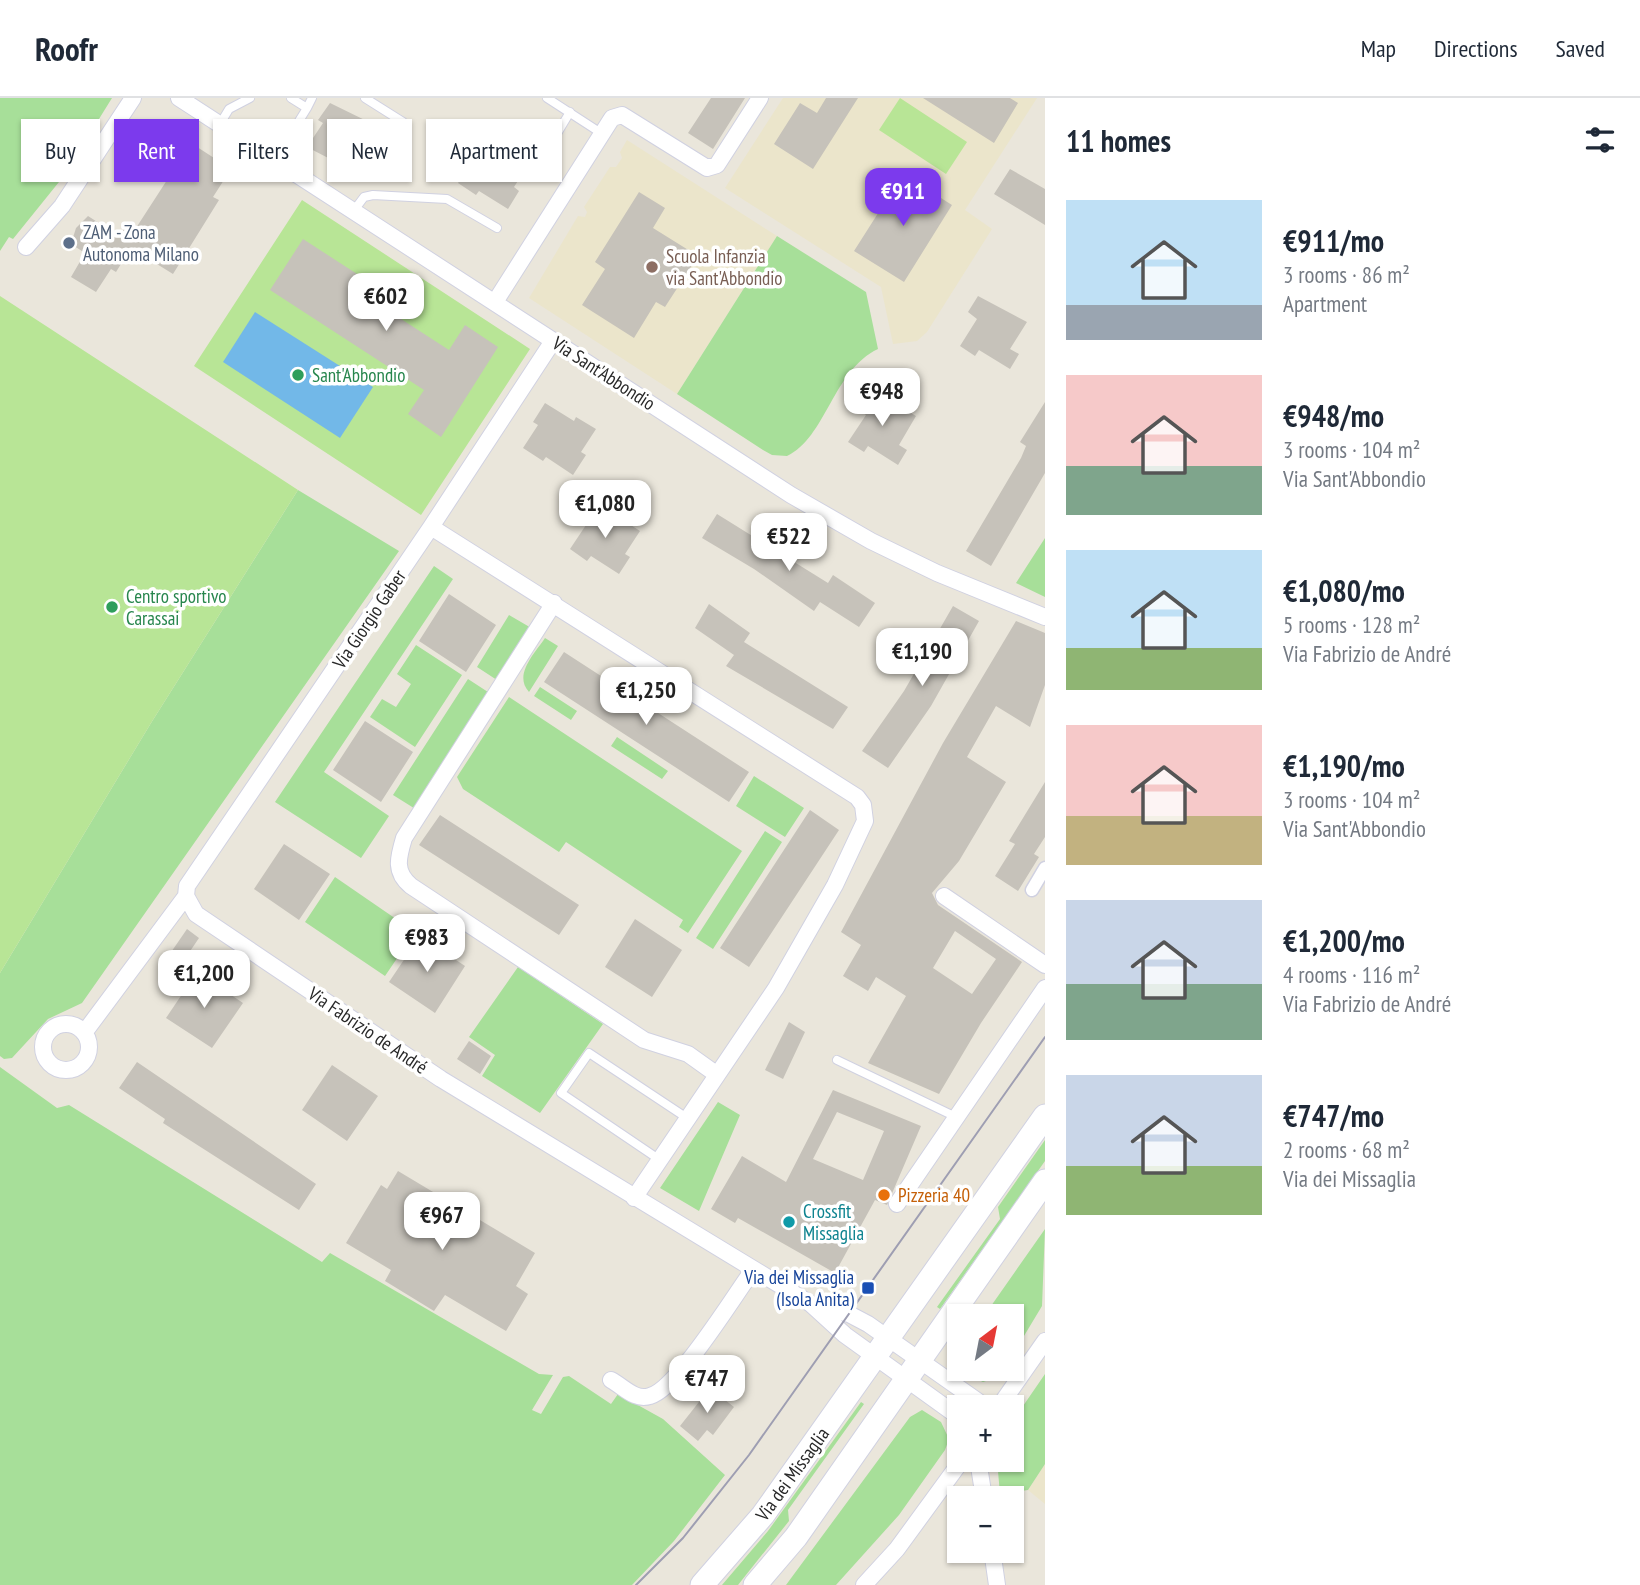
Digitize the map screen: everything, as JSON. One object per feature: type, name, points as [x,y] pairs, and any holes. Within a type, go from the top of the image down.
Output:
[{"type":"main road","name":"Via dei Missaglia","points":[[702,1585],[764,1515],[1045,1116]]},
{"type":"main road","name":"Via dei Missaglia","points":[[755,1585],[796,1537],[1045,1181]]},
{"type":"street","points":[[26,247],[62,206],[133,98]]},
{"type":"street","name":"Via Sant'Abbondio","points":[[179,98],[213,120]]},
{"type":"street","points":[[495,302],[613,118],[622,116],[707,168],[717,165],[760,98]]},
{"type":"street","name":"Via Sant'Abbondio","points":[[311,182],[791,495],[871,541],[937,573],[1045,617]]},
{"type":"street","name":"Via Giorgio Gaber","points":[[186,895],[187,886],[431,527],[552,341]]},
{"type":"street","points":[[431,527],[857,797],[863,805],[865,821],[835,885],[776,988],[634,1198]]},
{"type":"street","points":[[554,603],[404,838],[398,866],[403,879],[411,886],[644,1041],[688,1054],[716,1074]]},
{"type":"street","points":[[1032,890],[1045,868]]},
{"type":"street","points":[[84,1033],[186,895]]},
{"type":"street","name":"Via Fabrizio de André","points":[[186,895],[196,914],[441,1079],[811,1304],[829,1322],[882,1348]]},
{"type":"street","points":[[944,896],[1045,965]]},
{"type":"street","points":[[897,1204],[954,1116],[1045,988]]},
{"type":"street","points":[[611,1380],[637,1397],[649,1397],[670,1384],[753,1270]]},
{"type":"street","name":"Via Fabrizio de André","points":[[811,1304],[849,1314],[882,1348]]},
{"type":"street","points":[[1007,1395],[1045,1341]]},
{"type":"street","points":[[882,1348],[912,1369],[963,1395]]},
{"type":"street","points":[[882,1348],[912,1369],[947,1405]]},
{"type":"street","points":[[864,1585],[897,1549],[952,1472]]},
{"type":"street","points":[[994,1563],[997,1585]]},
{"type":"lane","points":[[222,119],[229,109],[250,98]]},
{"type":"lane","points":[[291,98],[307,108]]},
{"type":"lane","points":[[300,119],[312,98]]},
{"type":"lane","points":[[365,98],[398,119]]},
{"type":"lane","points":[[547,98],[601,133]]},
{"type":"lane","points":[[562,125],[570,112]]},
{"type":"lane","points":[[355,209],[364,197],[373,195],[447,199],[497,228]]},
{"type":"lane","points":[[660,1160],[561,1093],[589,1053],[687,1118]]},
{"type":"lane","points":[[837,1060],[954,1116]]},
{"type":"shaded area","points":[[783,98],[1037,98],[965,210],[992,229],[927,332],[917,341],[893,344],[881,287],[725,188]]},
{"type":"shaded area","name":"Scuola Infanzia via Sant'Abbondio","points":[[627,140],[777,236],[677,394],[529,298],[578,216],[585,217],[587,212],[584,207],[610,167],[616,167],[622,158],[620,152]]},
{"type":"shaded area","points":[[1045,1464],[1045,1504],[1028,1490]]},
{"type":"green space","points":[[0,98],[112,98],[99,119],[21,119],[21,182],[59,182],[13,239],[9,237],[0,251]]},
{"type":"green space","points":[[900,98],[967,142],[946,174],[879,130]]},
{"type":"green space","points":[[302,200],[530,349],[421,515],[194,366]]},
{"type":"green space","points":[[777,236],[866,292],[878,349],[850,372],[811,435],[787,456],[772,455],[763,450],[677,394]]},
{"type":"green space","name":"Centro sportivo Carassai","points":[[0,296],[298,490],[151,723],[0,973]]},
{"type":"green space","points":[[298,490],[399,551],[82,1003],[48,1019],[12,1058],[4,1059],[0,1056],[0,973],[151,723]]},
{"type":"green space","points":[[1045,538],[1045,597],[1016,583]]},
{"type":"green space","points":[[434,566],[453,579],[324,772],[389,816],[361,858],[275,802]]},
{"type":"green space","points":[[509,615],[533,629],[500,682],[477,667]]},
{"type":"green space","points":[[545,638],[558,646],[529,692],[523,678],[524,671]]},
{"type":"green space","points":[[416,645],[462,675],[415,747],[370,717],[382,699],[396,707],[411,684],[397,674]]},
{"type":"green space","points":[[468,679],[491,694],[417,810],[393,795]]},
{"type":"green space","points":[[540,687],[577,711],[571,720],[534,696]]},
{"type":"green space","points":[[509,697],[742,851],[688,933],[679,927],[683,920],[566,842],[559,852],[463,789],[457,777]]},
{"type":"green space","points":[[617,737],[668,771],[662,779],[611,746]]},
{"type":"green space","points":[[754,776],[804,808],[785,837],[736,806]]},
{"type":"green space","points":[[765,831],[782,842],[713,949],[696,938]]},
{"type":"green space","points":[[335,877],[415,932],[385,976],[305,922]]},
{"type":"green space","points":[[518,967],[603,1024],[540,1113],[482,1076],[495,1055],[469,1037]]},
{"type":"green space","points":[[0,1067],[57,1108],[69,1105],[322,1262],[330,1253],[539,1374],[553,1375],[532,1410],[541,1414],[563,1377],[569,1376],[611,1404],[618,1394],[663,1419],[725,1475],[674,1541],[632,1585],[0,1585]]},
{"type":"green space","points":[[718,1102],[740,1115],[699,1211],[660,1188]]},
{"type":"green space","points":[[1045,1140],[1045,1161],[940,1309],[937,1307],[1000,1219],[998,1207]]},
{"type":"green space","points":[[1045,1229],[1042,1306],[1024,1336],[1024,1304],[992,1304]]},
{"type":"green space","points":[[1045,1374],[1045,1464],[1028,1490],[1024,1491],[1024,1486],[999,1486],[998,1472],[1024,1472],[1024,1405]]},
{"type":"green space","points":[[861,1402],[864,1404],[788,1510],[789,1521],[738,1585],[722,1585],[768,1531]]},
{"type":"green space","points":[[922,1410],[941,1422],[947,1435],[947,1444],[899,1515],[836,1585],[786,1585],[910,1417]]},
{"type":"water","name":"Sant'Abbondio","points":[[255,312],[373,387],[340,438],[223,362]]},
{"type":"building","points":[[711,98],[745,98],[713,149],[688,133]]},
{"type":"building","points":[[826,98],[858,98],[813,169],[774,144],[800,103],[817,113]]},
{"type":"building","points":[[923,98],[1010,98],[1018,103],[994,143]]},
{"type":"building","points":[[330,103],[363,119],[327,119],[327,157],[313,150],[313,138],[323,123],[318,120]]},
{"type":"building","points":[[199,148],[213,157],[213,182],[223,182],[213,197],[219,200],[173,274],[131,248],[116,272],[111,269],[96,292],[71,277],[85,253],[71,244],[76,228],[88,216],[119,236],[128,223],[136,228],[166,182],[199,182]]},
{"type":"building","points":[[1010,169],[1045,189],[1045,225],[994,194]]},
{"type":"building","points":[[903,174],[952,205],[904,282],[854,251]]},
{"type":"building","points":[[517,182],[514,187],[519,191],[508,209],[479,191],[476,195],[458,183]]},
{"type":"building","points":[[639,192],[665,208],[653,228],[698,256],[665,307],[656,302],[634,338],[582,305],[605,269],[595,262]]},
{"type":"building","points":[[303,239],[405,305],[398,317],[449,350],[465,325],[498,347],[441,437],[408,414],[424,390],[270,290]]},
{"type":"building","points":[[978,296],[1027,322],[1010,349],[1019,354],[1010,369],[979,350],[975,356],[960,346],[977,319],[968,312]]},
{"type":"building","points":[[866,392],[897,410],[899,406],[916,416],[899,445],[907,450],[898,465],[868,446],[864,452],[848,442],[866,415],[855,408]]},
{"type":"building","points":[[1045,402],[1045,473],[991,566],[966,551],[1021,458],[1026,446],[1020,442]]},
{"type":"building","points":[[545,403],[574,421],[576,417],[596,429],[581,452],[586,455],[573,475],[546,457],[543,461],[523,448],[538,425],[533,422]]},
{"type":"building","points":[[591,506],[620,524],[623,520],[640,531],[625,554],[630,557],[619,574],[591,556],[587,561],[570,549],[586,525],[581,522]]},
{"type":"building","points":[[717,514],[828,583],[833,575],[875,603],[859,627],[820,602],[814,611],[754,569],[702,538]]},
{"type":"building","points":[[449,594],[496,625],[466,672],[419,641]]},
{"type":"building","points":[[709,604],[750,633],[744,642],[848,707],[833,729],[726,666],[734,655],[695,628]]},
{"type":"building","points":[[953,606],[979,621],[931,706],[888,768],[862,751],[904,691]]},
{"type":"building","points":[[1016,621],[1045,633],[1045,685],[1030,727],[996,706],[967,757],[1006,782],[959,861],[932,893],[938,905],[1022,962],[981,1023],[939,1094],[868,1063],[906,996],[876,977],[868,991],[843,976],[861,945],[841,932],[943,743]],"holes":[[[955,931],[996,959],[972,994],[933,968]]]},
{"type":"building","points":[[564,652],[749,772],[729,802],[544,682]]},
{"type":"building","points":[[365,721],[413,752],[381,802],[333,770]]},
{"type":"building","points":[[1045,782],[1045,837],[1034,854],[1039,857],[1018,891],[995,876],[1015,844],[1009,841]]},
{"type":"building","points":[[810,810],[839,830],[749,967],[720,948]]},
{"type":"building","points":[[440,815],[579,905],[559,935],[419,845]]},
{"type":"building","points":[[284,844],[330,874],[299,920],[254,889]]},
{"type":"building","points":[[635,919],[682,950],[652,997],[605,967]]},
{"type":"building","points":[[187,929],[199,938],[178,969],[165,961]]},
{"type":"building","points":[[420,936],[465,966],[435,1013],[389,982]]},
{"type":"building","points":[[197,972],[243,1003],[212,1048],[166,1018]]},
{"type":"building","points":[[789,1022],[805,1032],[783,1079],[765,1070]]},
{"type":"building","points":[[469,1041],[491,1056],[480,1074],[457,1059]]},
{"type":"building","points":[[137,1062],[316,1184],[299,1210],[163,1123],[165,1119],[119,1088]]},
{"type":"building","points":[[332,1065],[378,1096],[347,1141],[302,1110]]},
{"type":"building","points":[[833,1090],[921,1126],[887,1205],[875,1200],[835,1273],[738,1218],[735,1223],[711,1209],[742,1156],[786,1182]],"holes":[[[837,1112],[884,1131],[863,1180],[813,1159]]]},
{"type":"building","points":[[398,1171],[535,1253],[516,1286],[528,1294],[506,1331],[445,1295],[434,1311],[385,1281],[391,1270],[346,1243],[381,1185],[387,1189]]},
{"type":"building","points":[[710,1388],[734,1407],[713,1435],[707,1430],[698,1441],[680,1426]]},
{"type":"tram line","points":[[636,1585],[683,1538],[749,1455],[1045,1037]]},
{"type":"place","name":"ZAM - Zona Autonoma Milano","points":[[69,243]]},
{"type":"place","name":"Scuola Infanzia via Sant'Abbondio","points":[[652,267]]},
{"type":"place","name":"Sant'Abbondio","points":[[298,375]]},
{"type":"place","name":"Centro sportivo Carassai","points":[[112,607]]},
{"type":"place","name":"Pizzeria 40","points":[[884,1195]]},
{"type":"place","name":"Crossfit Missaglia","points":[[789,1222]]},
{"type":"place","name":"Via dei Missaglia (Isola Anita)","points":[[868,1288]]}]
